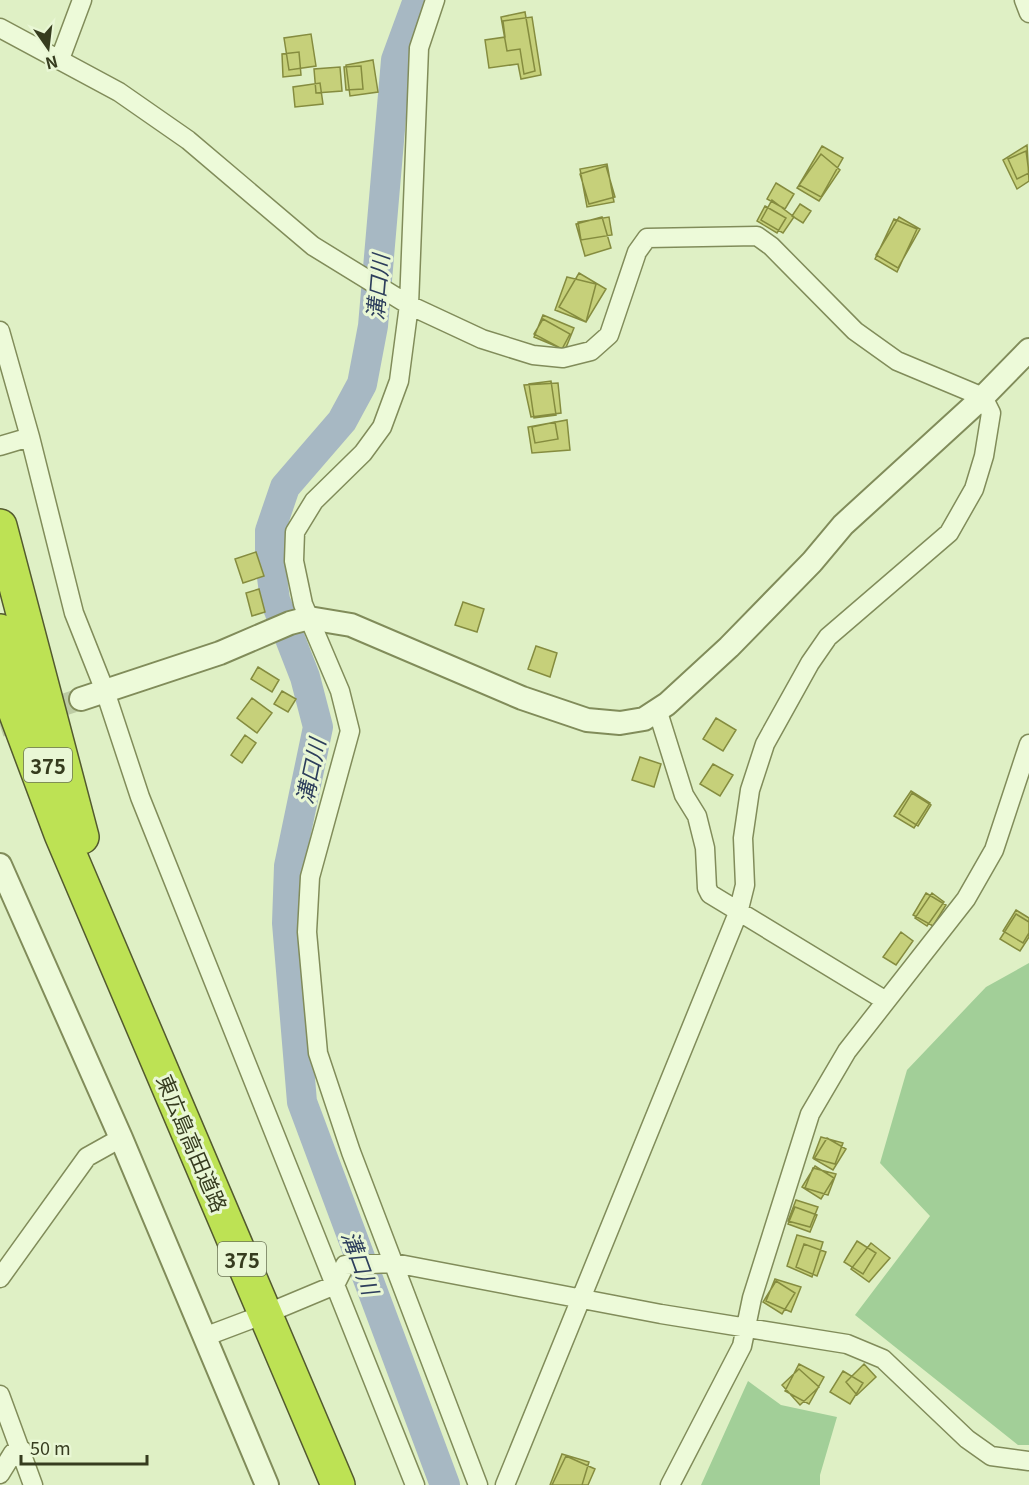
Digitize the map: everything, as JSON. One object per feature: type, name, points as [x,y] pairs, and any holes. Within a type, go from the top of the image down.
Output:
[{"type":"highway","points":[[0,525],[99,897]]},
{"type":"highway","name":"375","points":[[0,631],[99,897],[146,1032]]},
{"type":"highway","name":"375","points":[[0,671],[61,834],[146,1032]]},
{"type":"highway","points":[[0,696],[61,834]]},
{"type":"highway","name":"東広島高田道路","points":[[146,1032],[338,1485]]},
{"type":"street","points":[[60,59],[82,0]]},
{"type":"street","points":[[435,0],[419,48],[409,305],[399,381],[382,427],[363,453],[314,501],[295,532],[294,561],[309,618],[340,691],[350,731],[310,877],[307,932],[318,1053],[351,1152],[478,1485]]},
{"type":"street","points":[[1024,0],[1029,13]]},
{"type":"street","points":[[0,28],[119,92],[188,140],[313,246],[409,305],[482,339],[533,356],[563,358],[591,351],[609,335],[637,252],[647,238],[757,236],[771,246],[855,331],[897,361],[983,397],[991,413],[984,456],[974,489],[949,533],[828,637],[810,663],[765,744],[750,790],[743,838],[745,885],[738,913],[505,1485]]},
{"type":"street","points":[[0,331],[30,437],[74,613],[105,691],[140,797],[415,1485]]},
{"type":"street","points":[[81,699],[220,652],[290,623],[309,618],[351,625],[522,698],[587,720],[620,723],[644,719],[668,704],[729,647],[812,562],[843,525],[983,397],[1029,350]]},
{"type":"street","points":[[0,446],[30,437]]},
{"type":"street","points":[[657,709],[684,795],[697,816],[705,848],[707,888],[710,894],[886,1001]]},
{"type":"street","points":[[670,1485],[742,1346],[752,1298],[810,1114],[847,1051],[966,898],[994,850],[1029,744]]},
{"type":"street","points":[[0,865],[121,1138],[267,1485]]},
{"type":"street","points":[[0,1278],[87,1157],[121,1138]]},
{"type":"street","points":[[280,1308],[335,1285],[345,1264],[394,1263],[580,1299],[847,1344],[883,1359],[968,1439],[991,1455],[1029,1461]]},
{"type":"street","points":[[204,1337],[249,1320]]},
{"type":"street","points":[[0,1395],[33,1485]]},
{"type":"street","points":[[0,1474],[13,1453],[22,1450]]},
{"type":"green space","points":[[1029,963],[1029,1445],[1018,1445],[855,1315],[930,1216],[880,1163],[907,1070],[986,987]]},
{"type":"green space","points":[[748,1381],[781,1405],[837,1417],[820,1475],[820,1485],[701,1485]]},
{"type":"building","points":[[525,12],[535,71],[524,74],[520,49],[507,51],[501,17]]},
{"type":"building","points":[[532,17],[541,75],[521,79],[518,64],[489,68],[485,40],[505,37],[503,21]]},
{"type":"building","points":[[311,34],[316,66],[289,70],[284,38]]},
{"type":"building","points":[[299,52],[301,75],[283,77],[282,54]]},
{"type":"building","points":[[373,60],[378,92],[350,96],[346,65]]},
{"type":"building","points":[[361,66],[363,89],[346,90],[344,67]]},
{"type":"building","points":[[340,67],[342,91],[316,93],[314,69]]},
{"type":"building","points":[[320,83],[323,104],[295,107],[293,87]]},
{"type":"building","points":[[1027,145],[1029,181],[1017,189],[1003,160]]},
{"type":"building","points":[[822,146],[843,158],[821,197],[799,185]]},
{"type":"building","points":[[1026,151],[1029,173],[1017,179],[1008,159]]},
{"type":"building","points":[[821,154],[840,170],[819,201],[797,188]]},
{"type":"building","points":[[607,164],[614,202],[587,207],[580,169]]},
{"type":"building","points":[[606,166],[615,197],[589,204],[580,174]]},
{"type":"building","points":[[776,183],[794,194],[785,209],[767,199]]},
{"type":"building","points":[[772,200],[794,217],[783,233],[761,220]]},
{"type":"building","points":[[800,204],[811,211],[803,223],[792,216]]},
{"type":"building","points":[[765,206],[786,218],[777,233],[757,221]]},
{"type":"building","points":[[602,217],[611,248],[585,256],[576,224]]},
{"type":"building","points":[[609,217],[612,235],[581,240],[578,222]]},
{"type":"building","points":[[899,217],[920,229],[898,268],[876,255]]},
{"type":"building","points":[[894,219],[917,229],[897,272],[875,259]]},
{"type":"building","points":[[579,273],[606,289],[586,322],[559,307]]},
{"type":"building","points":[[567,277],[596,284],[586,322],[555,310]]},
{"type":"building","points":[[543,315],[574,328],[565,350],[534,337]]},
{"type":"building","points":[[543,319],[570,334],[562,349],[534,334]]},
{"type":"building","points":[[551,381],[556,415],[534,418],[529,384]]},
{"type":"building","points":[[558,383],[561,413],[531,417],[524,385]]},
{"type":"building","points":[[567,420],[570,450],[532,453],[528,427]]},
{"type":"building","points":[[555,422],[558,439],[535,443],[532,427]]},
{"type":"building","points":[[256,552],[264,576],[243,583],[235,559]]},
{"type":"building","points":[[259,589],[265,612],[252,616],[246,593]]},
{"type":"building","points":[[463,602],[484,609],[477,632],[455,625]]},
{"type":"building","points":[[536,646],[557,653],[550,677],[528,669]]},
{"type":"building","points":[[258,667],[279,680],[272,692],[251,679]]},
{"type":"building","points":[[282,691],[296,699],[288,712],[274,704]]},
{"type":"building","points":[[252,698],[272,713],[257,733],[237,718]]},
{"type":"building","points":[[716,718],[736,730],[723,751],[703,739]]},
{"type":"building","points":[[245,735],[256,743],[242,763],[231,755]]},
{"type":"building","points":[[640,757],[661,764],[654,787],[632,780]]},
{"type":"building","points":[[713,764],[733,775],[720,796],[700,784]]},
{"type":"building","points":[[911,791],[930,803],[914,828],[894,816]]},
{"type":"building","points":[[912,793],[931,805],[918,826],[899,814]]},
{"type":"building","points":[[926,893],[946,905],[933,926],[913,915]]},
{"type":"building","points":[[932,893],[944,902],[927,926],[915,918]]},
{"type":"building","points":[[1016,910],[1029,918],[1029,933],[1023,943],[1003,931]]},
{"type":"building","points":[[1016,914],[1029,922],[1029,937],[1020,951],[1000,939]]},
{"type":"building","points":[[901,932],[913,941],[896,965],[883,957]]},
{"type":"building","points":[[821,1137],[843,1143],[835,1164],[813,1158]]},
{"type":"building","points":[[827,1138],[846,1149],[833,1170],[814,1159]]},
{"type":"building","points":[[815,1166],[834,1178],[821,1199],[802,1187]]},
{"type":"building","points":[[813,1168],[836,1174],[828,1195],[805,1188]]},
{"type":"building","points":[[796,1200],[818,1207],[810,1227],[788,1221]]},
{"type":"building","points":[[795,1207],[817,1215],[810,1232],[788,1224]]},
{"type":"building","points":[[797,1235],[823,1242],[812,1277],[787,1266]]},
{"type":"building","points":[[857,1241],[876,1253],[863,1274],[844,1262]]},
{"type":"building","points":[[871,1243],[890,1258],[869,1282],[851,1269]]},
{"type":"building","points":[[804,1244],[826,1252],[817,1276],[796,1267]]},
{"type":"building","points":[[775,1279],[801,1287],[791,1312],[766,1301]]},
{"type":"building","points":[[776,1281],[795,1293],[782,1314],[763,1302]]},
{"type":"building","points":[[799,1364],[824,1377],[809,1404],[785,1391]]},
{"type":"building","points":[[864,1364],[876,1377],[857,1395],[846,1382]]},
{"type":"building","points":[[799,1369],[819,1387],[800,1405],[782,1385]]},
{"type":"building","points":[[843,1371],[863,1383],[850,1404],[830,1392]]},
{"type":"building","points":[[562,1454],[589,1462],[582,1485],[550,1485]]},
{"type":"building","points":[[566,1456],[595,1469],[588,1485],[552,1485]]},
{"type":"waterway","name":"溝口川","points":[[418,0],[396,60],[373,326],[362,384],[342,421],[285,487],[270,531],[270,562],[275,600],[305,677],[318,727],[289,866],[287,923],[302,1102],[445,1485]]},
{"type":"tunnel","points":[[0,726],[81,699]]}]
